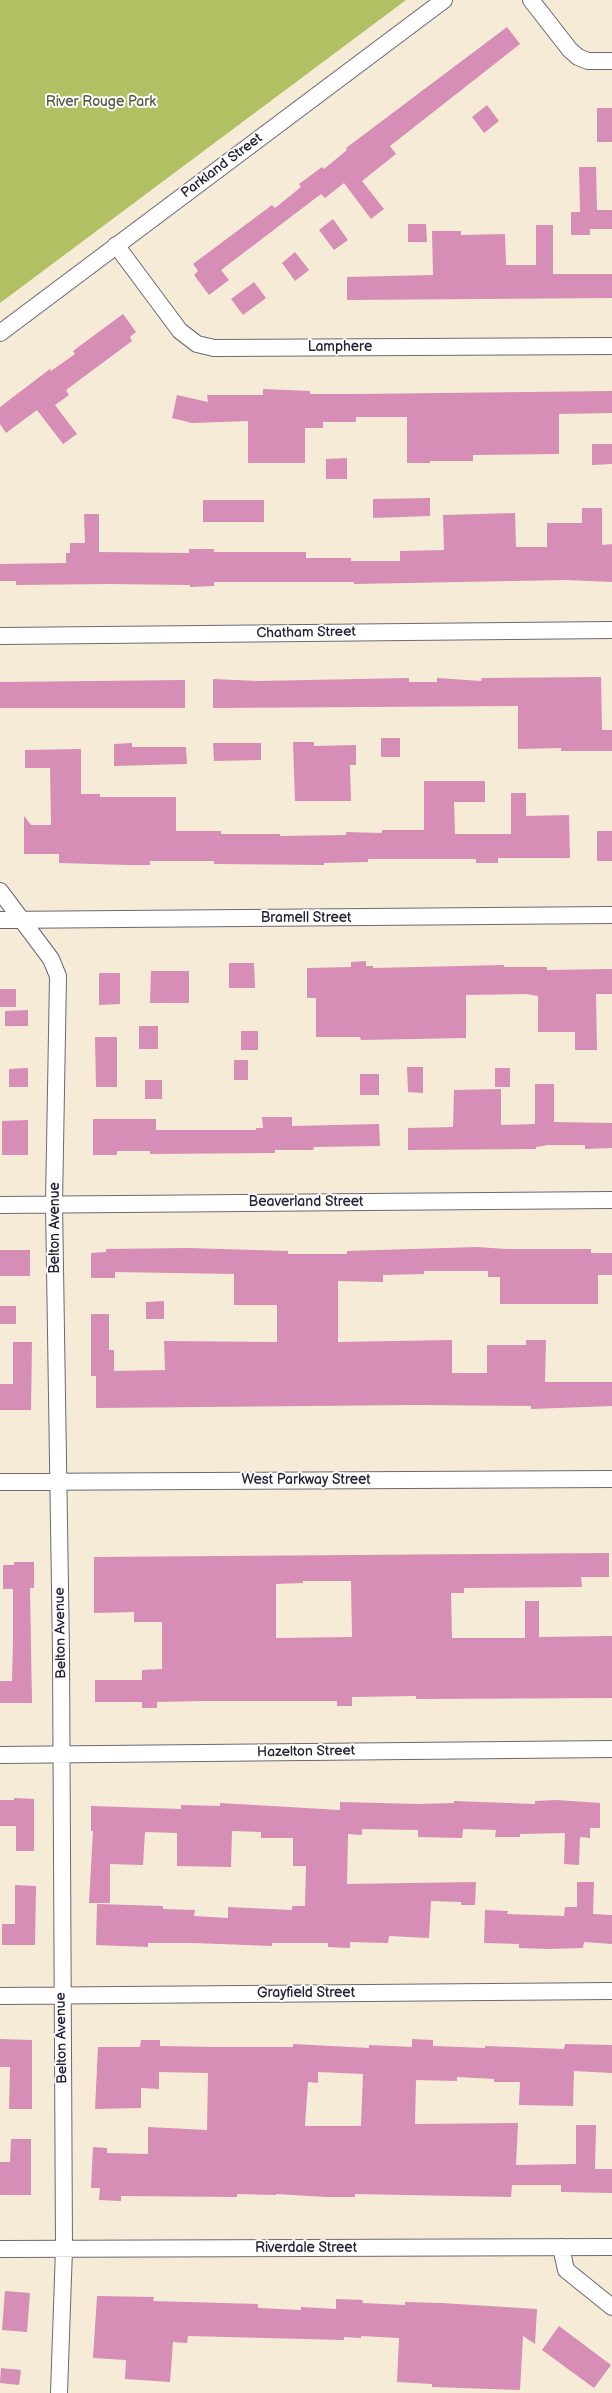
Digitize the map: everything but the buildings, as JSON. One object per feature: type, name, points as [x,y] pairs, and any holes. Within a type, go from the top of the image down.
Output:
[{"type":"street","name":"Parkland Street","points":[[0,333],[444,0]]},
{"type":"street","points":[[531,0],[570,50],[578,57],[588,61],[612,61]]},
{"type":"street","name":"Lamphere","points":[[116,246],[180,331],[197,344],[214,348],[612,346]]},
{"type":"street","name":"Chatham Street","points":[[0,636],[612,630]]},
{"type":"street","name":"Belton Avenue","points":[[0,891],[51,959],[58,976],[54,1204],[62,1755],[64,2249],[59,2393]]},
{"type":"street","name":"Bramell Street","points":[[0,920],[612,915]]},
{"type":"street","name":"Beaverland Street","points":[[0,1205],[612,1200]]},
{"type":"street","name":"West Parkway Street","points":[[0,1482],[612,1479]]},
{"type":"street","name":"Hazelton Street","points":[[0,1755],[612,1749]]},
{"type":"street","name":"Grayfield Street","points":[[0,1996],[612,1991]]},
{"type":"street","points":[[562,2248],[566,2270],[612,2307]]},
{"type":"street","name":"Riverdale Street","points":[[0,2249],[612,2248]]},
{"type":"green space","name":"River Rouge Park","points":[[0,0],[406,0],[0,303]]}]
